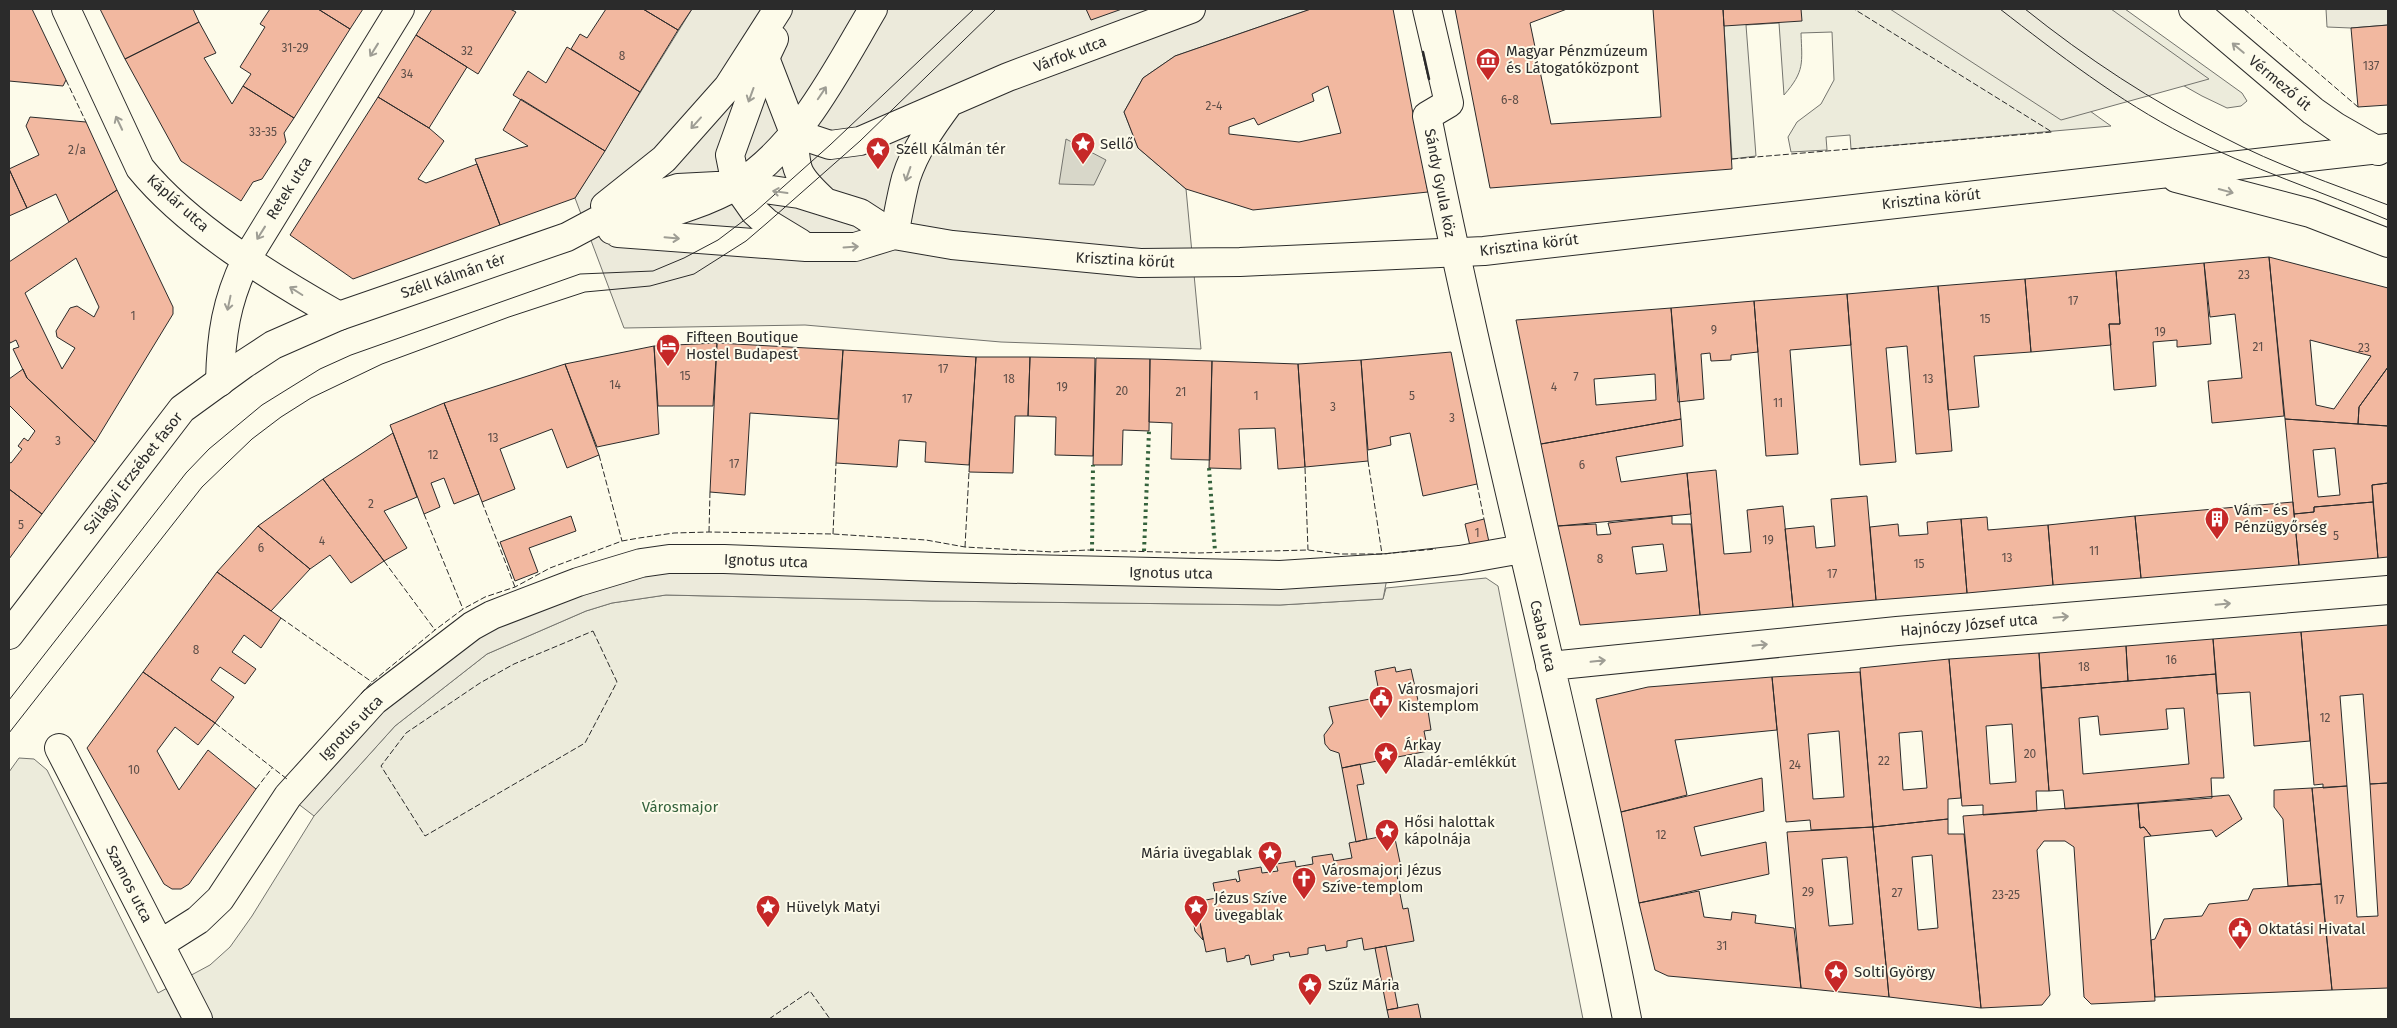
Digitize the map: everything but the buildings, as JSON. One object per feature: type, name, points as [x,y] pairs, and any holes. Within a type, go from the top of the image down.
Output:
[{"type":"street","name":"Káplár utca","points":[[66,9],[140,168],[178,206],[246,258],[297,292],[338,316]]},
{"type":"street","name":"Retek utca","points":[[220,382],[221,342],[233,285],[246,258],[400,9]]},
{"type":"street","points":[[567,237],[664,159],[678,144],[728,87],[778,9]]},
{"type":"street","points":[[789,9],[765,58],[730,155],[736,185],[754,212],[767,223],[806,247]]},
{"type":"street","name":"Széll Kálmán tér","points":[[567,237],[606,232],[702,201],[736,185],[770,161],[794,133],[839,67],[873,9]]},
{"type":"street","name":"Várfok utca","points":[[794,133],[830,145],[860,141],[1008,77],[1191,9]]},
{"type":"street","name":"Sándy Gyula köz","points":[[1427,9],[1449,103],[1427,116],[1454,253]]},
{"type":"street","name":"Vérmező út","points":[[2193,9],[2313,111],[2336,127],[2384,151]]},
{"type":"street","points":[[765,58],[794,133],[795,164],[798,173],[824,201]]},
{"type":"street","points":[[894,236],[906,178],[915,155],[929,131],[950,102]]},
{"type":"street","name":"Krisztina körút","points":[[806,247],[855,248],[894,236],[952,245],[1140,263],[1240,262],[1454,253],[2384,151]]},
{"type":"street","name":"Krisztina körút","points":[[2162,174],[2310,213],[2388,243]]},
{"type":"street","name":"Széll Kálmán tér","points":[[338,316],[567,237],[627,205],[678,188],[736,185],[799,194],[824,201]]},
{"type":"street","name":"Krisztina körút","points":[[824,201],[860,212],[894,236]]},
{"type":"street","name":"Széll Kálmán tér","points":[[606,232],[806,247]]},
{"type":"street","name":"Csaba utca","points":[[1454,253],[1550,666],[1627,1019]]},
{"type":"street","name":"Szilágyi Erzsébet fasor","points":[[9,635],[182,409],[273,345],[338,316]]},
{"type":"street","name":"Ignotus utca","points":[[160,944],[198,920],[220,899],[288,796],[374,701],[472,626],[492,615],[578,582],[642,563],[669,559],[724,559],[1106,572],[1280,575],[1407,566],[1460,560],[1522,549]]},
{"type":"street","name":"Hajnóczy József utca","points":[[1550,666],[1897,631],[2388,590]]},
{"type":"street","name":"Szamos utca","points":[[60,748],[198,1019]]},
{"type":"green space","points":[[1723,9],[1947,9],[2111,126],[1851,149],[1850,135],[1826,137],[1827,150],[1791,152],[1788,137],[1797,122],[1821,104],[1834,80],[1832,32],[1801,33],[1801,66],[1796,79],[1784,95],[1779,23],[1746,25],[1756,156],[1732,159]]},
{"type":"green space","points":[[2067,9],[2125,9],[2242,93],[2247,101],[2241,106],[2227,108],[2202,96],[2147,65]]},
{"type":"green space","name":"Városmajor","points":[[1486,578],[1498,586],[1583,1019],[9,1019],[9,772],[19,758],[34,759],[47,770],[158,993],[210,965],[230,947],[252,916],[314,816],[395,726],[487,654],[586,611],[612,603],[666,595],[932,601],[1280,605],[1383,599],[1386,588]]},
{"type":"shaded area","name":"Széll Kálmán tér","points":[[692,9],[1311,9],[1175,56],[1143,78],[1124,112],[1138,148],[1186,189],[1201,349],[1001,342],[805,325],[624,328],[575,198]]},
{"type":"shaded area","points":[[1890,9],[2111,9],[2209,79],[2061,120]]},
{"type":"shaded area","points":[[2326,9],[2388,9],[2388,25],[2351,28],[2327,27]]},
{"type":"shaded area","points":[[1066,139],[1106,160],[1094,185],[1059,184]]},
{"type":"shaded area","points":[[641,563],[1389,568],[1383,599],[1280,605],[932,601],[666,595],[612,603],[586,611],[487,654],[395,726],[314,816],[288,796],[472,626]]},
{"type":"tram line","points":[[9,700],[186,473],[209,449],[262,405],[320,369],[351,355],[580,274],[653,271],[684,258],[718,240],[755,212],[830,145],[974,9]]},
{"type":"tram line","points":[[9,733],[202,487],[252,439],[281,417],[311,398],[382,364],[509,317],[585,292],[650,286],[694,274],[746,241],[767,223],[860,141],[996,9]]},
{"type":"tram line","points":[[2000,9],[2090,76],[2160,122],[2235,159],[2388,220]]},
{"type":"tram line","points":[[2025,9],[2096,62],[2171,109],[2243,147],[2326,182],[2388,205]]},
{"type":"hedge","points":[[1144,551],[1149,431]]},
{"type":"hedge","points":[[1092,551],[1093,465]]},
{"type":"hedge","points":[[1209,468],[1215,551]]},
{"type":"fence","points":[[1732,159],[2052,132],[1854,9]]},
{"type":"fence","points":[[2244,9],[2358,107]]},
{"type":"fence","points":[[66,80],[86,122]]},
{"type":"fence","points":[[599,455],[622,541]]},
{"type":"fence","points":[[1368,461],[1382,554]]},
{"type":"fence","points":[[833,534],[836,463]]},
{"type":"fence","points":[[1305,468],[1308,550]]},
{"type":"fence","points":[[965,547],[969,472]]},
{"type":"fence","points":[[1477,484],[1484,519]]},
{"type":"fence","points":[[709,532],[710,492]]},
{"type":"fence","points":[[482,502],[515,587]]},
{"type":"fence","points":[[424,514],[463,609]]},
{"type":"fence","points":[[361,694],[372,682],[435,630],[463,609],[485,597],[515,587],[550,568],[622,541],[674,533],[833,534],[926,540],[965,547],[1053,552],[1087,550],[1197,553],[1308,550],[1340,554],[1382,554],[1436,549]]},
{"type":"fence","points":[[384,561],[435,630]]},
{"type":"fence","points":[[281,618],[372,682]]},
{"type":"fence","points":[[593,631],[617,682],[585,743],[425,836],[381,766],[406,733],[480,683],[514,664],[593,631]]},
{"type":"fence","points":[[215,723],[287,779]]},
{"type":"fence","points":[[256,789],[272,768]]},
{"type":"fence","points":[[769,1019],[810,991],[830,1019]]},
{"type":"wall","points":[[1423,52],[1429,79]]},
{"type":"place","name":"Magyar Pénzmúzeum és Látogatóközpont","points":[[1488,81]]},
{"type":"place","name":"Sellő","points":[[1083,165]]},
{"type":"place","name":"Széll Kálmán tér","points":[[878,170]]},
{"type":"place","name":"Fifteen Boutique Hostel Budapest","points":[[668,367]]},
{"type":"place","name":"Vám- és Pénzügyőrség","points":[[2217,540]]},
{"type":"place","name":"Városmajori Kistemplom","points":[[1381,719]]},
{"type":"place","name":"Árkay Aladár-emlékkút","points":[[1386,775]]},
{"type":"place","name":"Hősi halottak kápolnája","points":[[1387,852]]},
{"type":"place","name":"Mária üvegablak","points":[[1270,874]]},
{"type":"place","name":"Városmajori Jézus Szíve-templom","points":[[1304,900]]},
{"type":"place","name":"Hüvelyk Matyi","points":[[768,928]]},
{"type":"place","name":"Jézus Szíve üvegablak","points":[[1196,928]]},
{"type":"place","name":"Oktatási Hivatal","points":[[2240,950]]},
{"type":"place","name":"Solti György","points":[[1836,993]]},
{"type":"place","name":"Szűz Mária","points":[[1310,1006]]}]
